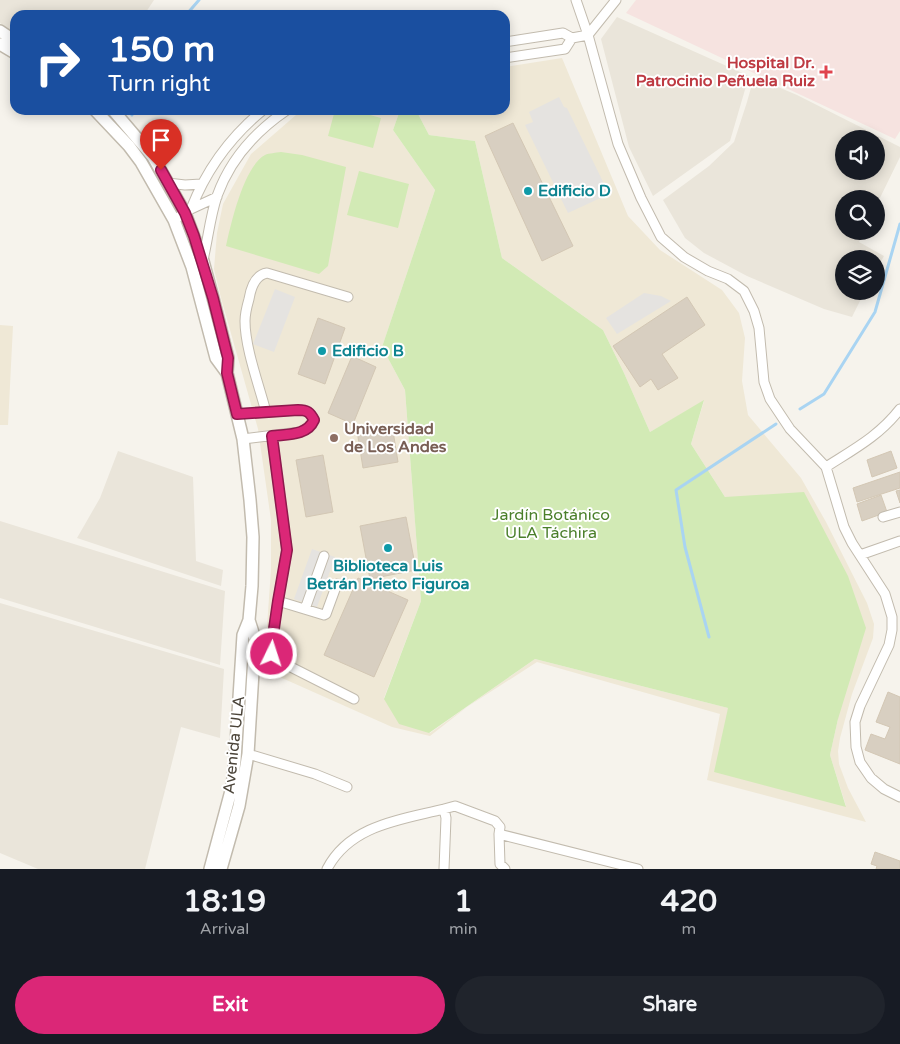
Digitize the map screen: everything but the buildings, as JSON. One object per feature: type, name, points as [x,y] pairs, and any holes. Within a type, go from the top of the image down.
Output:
[{"type":"street","points":[[576,0],[588,35],[618,144],[641,198],[661,237],[684,257],[708,271],[728,279],[744,291],[754,311],[759,328],[764,382],[770,399],[790,429],[826,467],[844,528],[885,594],[892,617],[892,630],[889,645],[860,706],[855,722],[856,747],[860,762],[871,778],[884,789],[900,797]]},
{"type":"street","points":[[510,41],[563,33],[572,38],[588,35],[616,0]]},
{"type":"street","points":[[510,57],[565,49],[572,38]]},
{"type":"street","name":"Avenida ULA","points":[[100,115],[114,129],[140,162],[174,220],[192,267],[216,358],[227,373]]},
{"type":"street","name":"Avenida ULA","points":[[117,115],[153,157],[168,183],[188,211],[228,358],[227,373],[243,439],[253,537],[250,620],[255,639],[248,754],[242,794],[221,869]]},
{"type":"street","points":[[188,211],[201,184],[224,150],[241,129],[258,115]]},
{"type":"street","points":[[203,261],[217,197],[224,179],[252,138],[279,115]]},
{"type":"street","points":[[168,183],[201,184]]},
{"type":"street","points":[[174,220],[217,197]]},
{"type":"street","points":[[266,412],[252,363],[245,327],[250,290],[255,280],[261,274],[267,273],[348,297]]},
{"type":"street","points":[[826,467],[860,447],[886,425],[900,409]]},
{"type":"street","points":[[237,414],[306,410],[311,413],[314,420],[309,428],[300,432],[243,439]]},
{"type":"street","points":[[272,436],[287,550],[271,649],[275,659],[354,699]]},
{"type":"street","points":[[884,517],[900,512]]},
{"type":"street","points":[[860,555],[900,541]]},
{"type":"street","points":[[305,609],[324,556]]},
{"type":"street","points":[[278,601],[322,615],[326,614],[337,584]]},
{"type":"street","name":"Avenida ULA","points":[[210,869],[232,787],[243,635],[250,620]]},
{"type":"street","points":[[248,754],[315,774],[347,787]]},
{"type":"street","points":[[328,869],[333,858],[361,833],[383,824],[455,806],[495,820],[500,827],[500,864],[505,869]]},
{"type":"street","points":[[444,809],[446,818],[444,869]]},
{"type":"street","points":[[499,834],[638,869]]},
{"type":"shaded area","points":[[0,0],[154,0],[147,10],[10,10],[10,30],[0,23]]},
{"type":"shaded area","name":"Hospital Dr. Patrocinio Peñuela Ruiz","points":[[636,0],[900,0],[900,131],[895,139],[885,134],[885,130],[876,130],[626,13]]},
{"type":"shaded area","points":[[617,17],[749,76],[730,141],[653,196],[629,147],[601,39]]},
{"type":"shaded area","name":"Universidad de Los Andes","points":[[562,58],[628,216],[660,250],[722,290],[739,313],[745,338],[742,381],[748,415],[801,478],[826,522],[867,603],[874,624],[873,638],[852,694],[838,751],[839,764],[848,788],[866,822],[707,780],[720,714],[537,662],[467,707],[430,736],[392,727],[264,670],[271,569],[271,520],[258,429],[214,269],[217,233],[223,204],[251,154],[296,115],[398,115],[393,130],[435,190],[382,347],[405,390],[421,601],[384,698],[430,733],[535,659],[728,708],[846,806],[830,755],[838,719],[725,497],[691,444],[704,401],[650,432],[603,330],[502,258],[475,141],[429,135],[419,115],[510,115],[510,66]]},
{"type":"shaded area","points":[[754,77],[797,95],[866,130],[835,130],[835,180],[885,180],[885,139],[900,147],[900,157],[884,190],[835,190],[835,240],[860,240],[859,242],[873,250],[835,250],[835,300],[860,300],[852,317],[824,309],[747,276],[704,253],[685,238],[663,200],[709,166],[734,142]]},
{"type":"shaded area","points":[[559,97],[564,107],[567,108],[609,194],[568,213],[525,125],[533,122],[529,112]]},
{"type":"shaded area","points":[[275,289],[295,297],[274,352],[253,344]]},
{"type":"shaded area","points":[[644,293],[661,296],[671,301],[617,334],[606,318]]},
{"type":"shaded area","points":[[0,325],[13,326],[8,425],[0,425]]},
{"type":"shaded area","points":[[118,451],[193,477],[196,561],[223,570],[221,586],[77,538],[100,498]]},
{"type":"shaded area","points":[[0,521],[225,591],[220,665],[0,598]]},
{"type":"shaded area","points":[[312,549],[335,557],[317,607],[294,599]]},
{"type":"shaded area","points":[[0,603],[224,669],[220,738],[181,727],[145,869],[38,869],[0,853]]},
{"type":"green space","points":[[334,115],[370,115],[381,118],[373,148],[328,136]]},
{"type":"green space","name":"Jardín Botánico ULA Táchira","points":[[398,115],[419,115],[429,135],[475,141],[502,258],[603,330],[650,432],[704,400],[691,444],[725,497],[804,492],[848,576],[866,628],[838,719],[830,755],[846,807],[714,772],[728,708],[535,659],[429,733],[399,724],[384,699],[421,601],[405,390],[382,347],[435,190],[393,130]]},
{"type":"green space","points":[[281,152],[302,155],[346,167],[328,266],[319,274],[226,246],[240,196],[251,171],[265,155]]},
{"type":"green space","points":[[359,171],[409,184],[398,228],[347,215]]},
{"type":"waterway","points":[[190,10],[199,0]]},
{"type":"waterway","points":[[800,409],[824,394],[875,312],[900,224]]},
{"type":"waterway","points":[[709,637],[685,547],[676,490],[776,424]]},
{"type":"place","name":"Hospital Dr. Patrocinio Peñuela Ruiz","points":[[826,72]]},
{"type":"place","name":"Edificio D","points":[[528,191]]},
{"type":"place","name":"Edificio B","points":[[322,351]]},
{"type":"place","name":"Universidad de Los Andes","points":[[334,438]]},
{"type":"place","name":"Biblioteca Luis Betrán Prieto Figuroa","points":[[388,548]]},
{"type":"route","points":[[161,170],[185,213],[203,261],[228,358],[227,373],[237,414],[306,410],[311,413],[314,420],[309,428],[300,432],[272,436],[287,550],[271,649],[272,654]]}]
